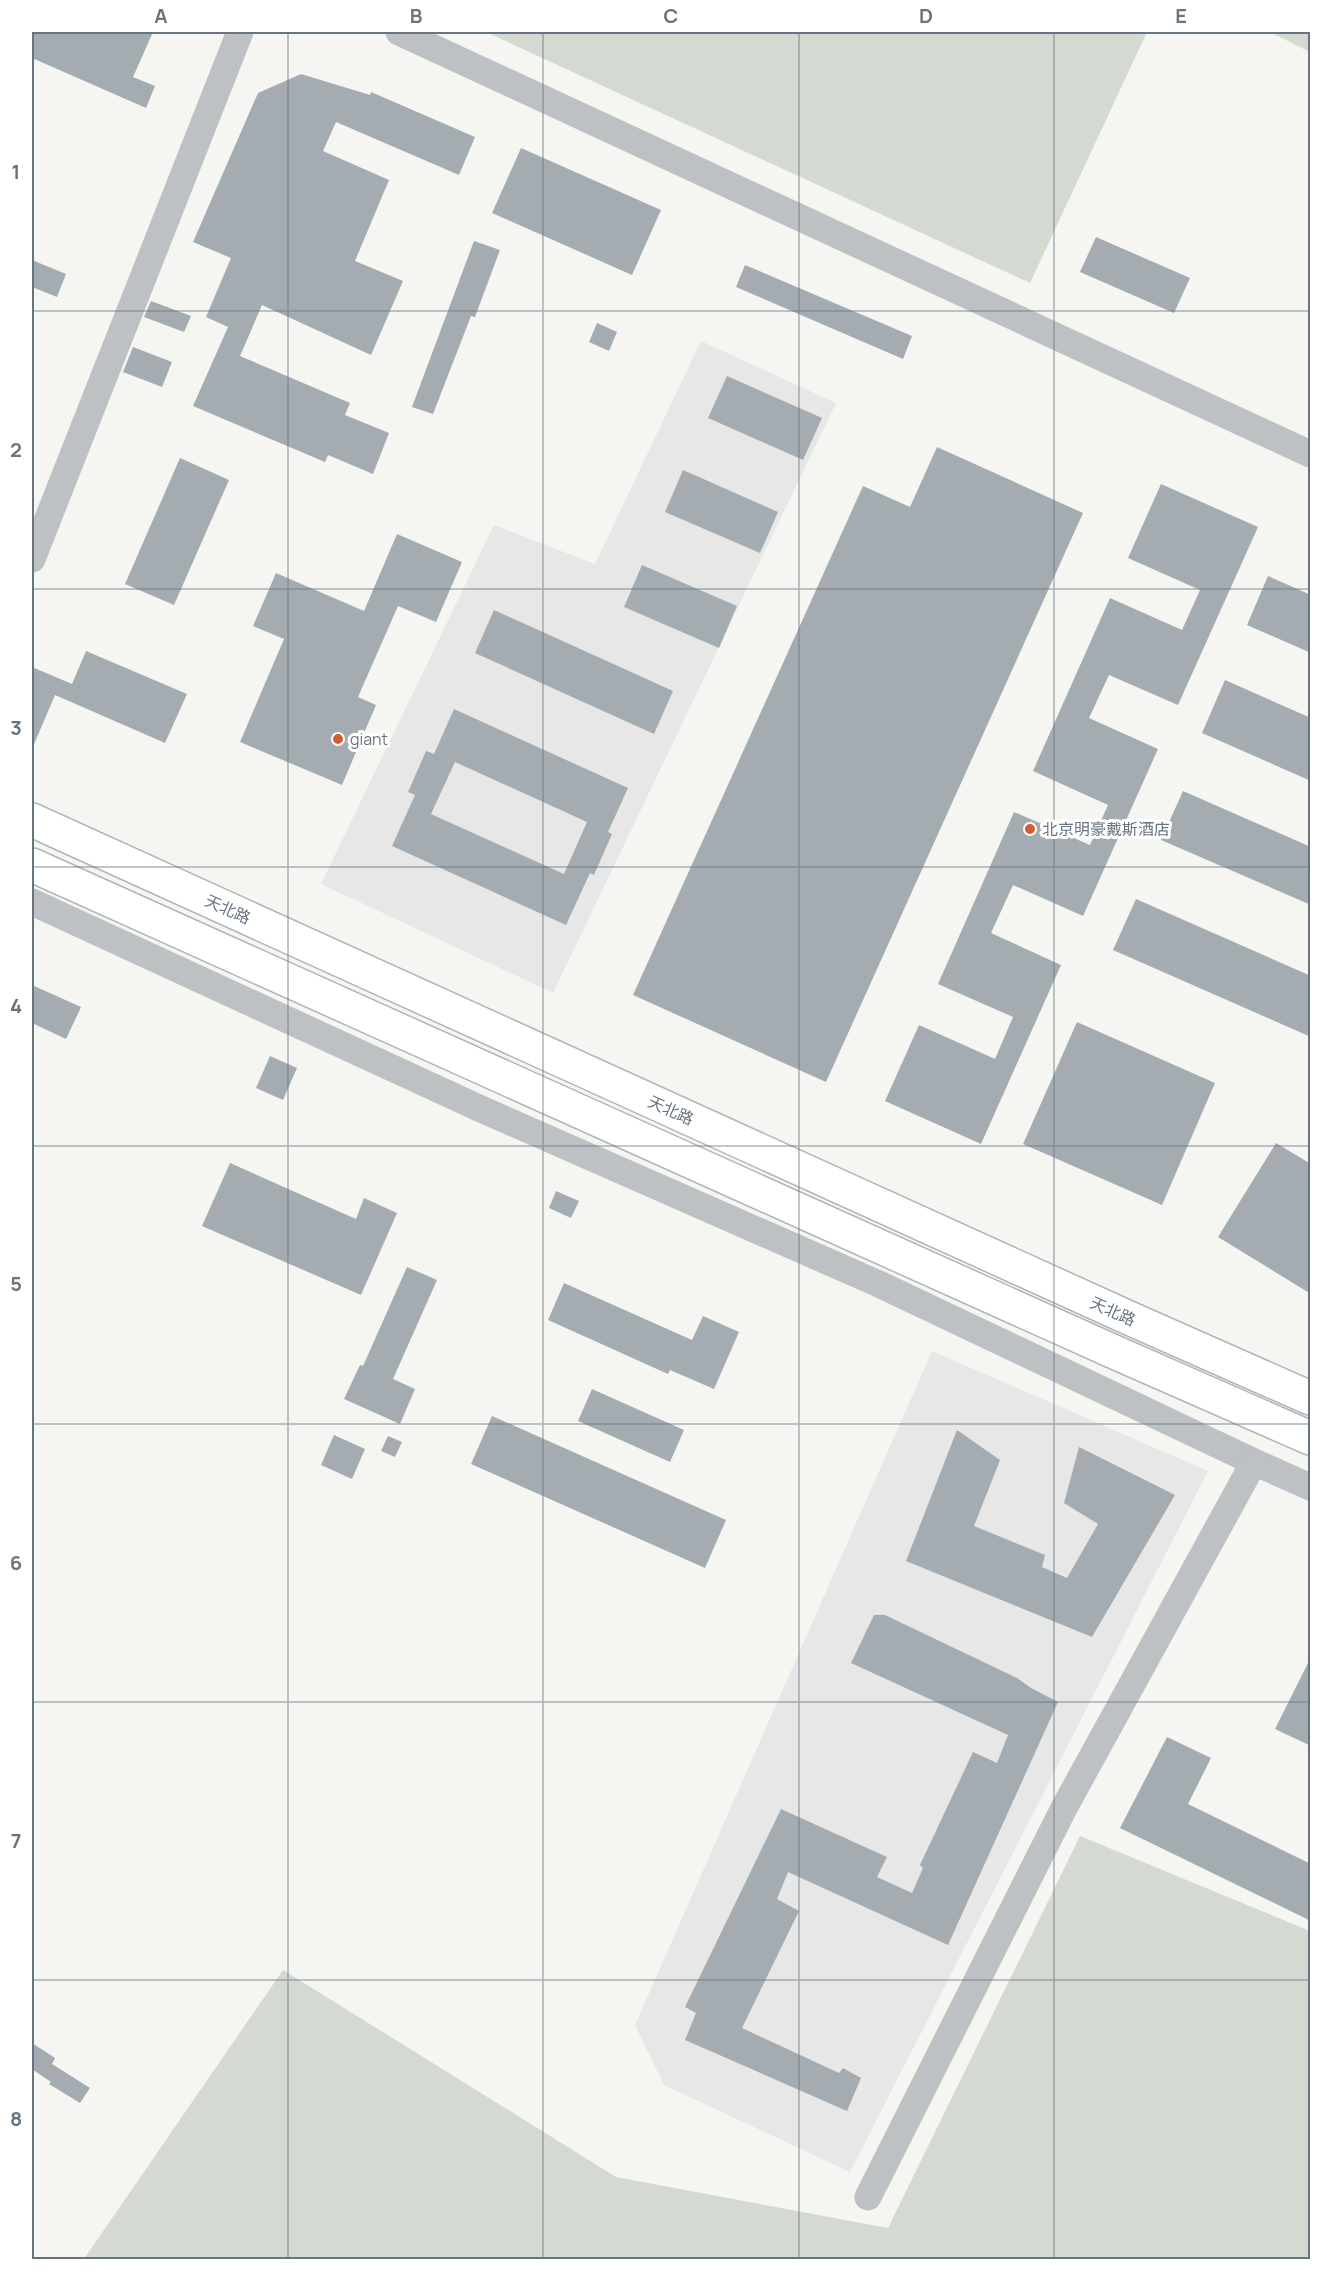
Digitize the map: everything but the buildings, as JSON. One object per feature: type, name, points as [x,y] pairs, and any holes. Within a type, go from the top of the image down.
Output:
[{"type":"main road","name":"天北路","points":[[32,820],[1118,1313],[1311,1398]]},
{"type":"main road","points":[[32,865],[1101,1346],[1311,1438]]},
{"type":"street","points":[[32,559],[240,32]]},
{"type":"street","points":[[399,32],[1311,454]]},
{"type":"street","points":[[32,902],[481,1109],[879,1284],[1311,1487]]},
{"type":"street","points":[[868,2197],[1064,1808],[1254,1462]]},
{"type":"shaded area","points":[[486,32],[1147,32],[1030,283]]},
{"type":"shaded area","points":[[1270,32],[1310,32],[1310,52]]},
{"type":"shaded area","points":[[701,341],[836,403],[553,993],[321,884],[494,525],[595,564]]},
{"type":"shaded area","points":[[932,1351],[1208,1471],[850,2172],[664,2085],[635,2025]]},
{"type":"shaded area","points":[[1080,1836],[1310,1931],[1310,2259],[84,2259],[283,1970],[616,2177],[888,2228]]},
{"type":"place","name":"giant","points":[[338,739]]},
{"type":"place","name":"北京明豪戴斯酒店","points":[[1030,829]]}]
